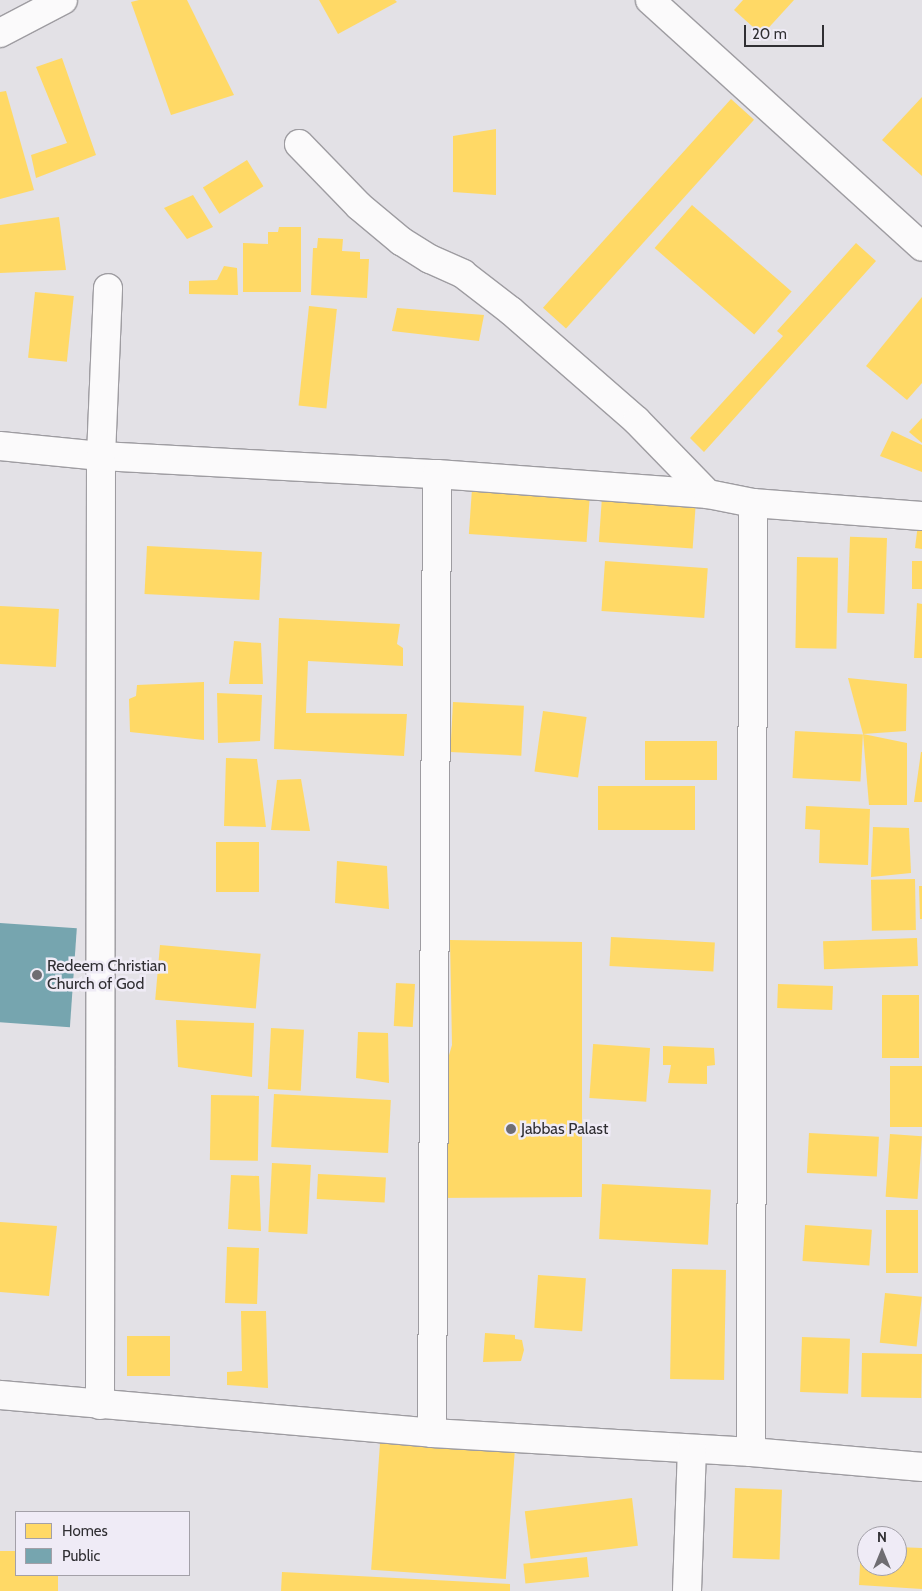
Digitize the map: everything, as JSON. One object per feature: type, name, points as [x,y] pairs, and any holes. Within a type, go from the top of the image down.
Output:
[{"type":"street","points":[[0,34],[63,0]]},
{"type":"street","points":[[650,0],[922,247]]},
{"type":"street","points":[[299,144],[359,206],[401,241],[430,259],[462,274],[511,311],[637,421],[708,494]]},
{"type":"street","points":[[100,1404],[101,456],[108,288]]},
{"type":"street","points":[[0,446],[101,456],[436,474],[708,494],[753,503],[922,516]]},
{"type":"street","points":[[432,1433],[436,474]]},
{"type":"street","points":[[751,1452],[753,503]]},
{"type":"street","points":[[0,1395],[432,1433],[692,1450],[751,1452],[922,1467]]},
{"type":"street","points":[[687,1591],[692,1450]]},
{"type":"building: Homes","points":[[139,0],[187,0],[234,95],[171,115],[131,2]]},
{"type":"building: Homes","points":[[319,0],[395,0],[397,2],[338,34]]},
{"type":"building: Homes","points":[[743,0],[794,0],[762,35],[734,10]]},
{"type":"building: Homes","points":[[62,58],[96,155],[36,178],[31,155],[67,143],[36,67]]},
{"type":"building: Homes","points":[[6,91],[34,190],[0,199],[0,92]]},
{"type":"building: Homes","points":[[922,97],[922,176],[882,140]]},
{"type":"building: Homes","points":[[731,99],[754,120],[566,329],[543,308]]},
{"type":"building: Homes","points":[[496,129],[496,195],[453,192],[453,136]]},
{"type":"building: Homes","points":[[247,160],[263,186],[219,214],[203,188]]},
{"type":"building: Homes","points":[[193,195],[213,227],[187,239],[164,208]]},
{"type":"building: Homes","points":[[692,205],[792,292],[754,335],[655,248]]},
{"type":"building: Homes","points":[[59,217],[66,270],[0,273],[0,225]]},
{"type":"building: Homes","points":[[279,227],[301,227],[301,292],[243,292],[243,243],[268,244],[268,232],[278,232]]},
{"type":"building: Homes","points":[[318,238],[343,239],[342,251],[360,252],[360,259],[369,259],[367,298],[311,295],[313,248],[317,248]]},
{"type":"building: Homes","points":[[856,243],[876,261],[704,452],[690,438],[783,336],[777,331]]},
{"type":"building: Homes","points":[[224,266],[237,268],[238,295],[189,294],[189,281],[217,280]]},
{"type":"building: Homes","points":[[35,292],[74,296],[67,362],[28,358]]},
{"type":"building: Homes","points":[[922,297],[922,383],[907,400],[866,366]]},
{"type":"building: Homes","points":[[309,306],[337,309],[326,408],[299,405]]},
{"type":"building: Homes","points":[[397,308],[484,315],[479,341],[392,331]]},
{"type":"building: Homes","points":[[922,418],[922,443],[909,432]]},
{"type":"building: Homes","points":[[892,431],[922,445],[922,472],[880,456]]},
{"type":"building: Homes","points":[[472,489],[590,497],[587,542],[469,534]]},
{"type":"building: Homes","points":[[602,497],[696,504],[693,548],[599,542]]},
{"type":"building: Homes","points":[[918,524],[922,524],[922,549],[915,548]]},
{"type":"building: Homes","points":[[850,537],[887,538],[884,614],[847,613]]},
{"type":"building: Homes","points":[[147,546],[262,552],[259,600],[144,594]]},
{"type":"building: Homes","points":[[797,557],[838,558],[836,649],[795,648]]},
{"type":"building: Homes","points":[[605,561],[708,568],[704,618],[602,611]]},
{"type":"building: Homes","points":[[912,561],[922,561],[922,589],[912,589]]},
{"type":"building: Homes","points":[[917,603],[922,604],[922,658],[914,658]]},
{"type":"building: Homes","points":[[0,606],[59,609],[56,667],[0,664]]},
{"type":"building: Homes","points":[[279,618],[400,624],[397,644],[403,648],[403,666],[308,661],[306,713],[407,714],[404,756],[274,749]]},
{"type":"building: Homes","points":[[234,641],[261,643],[263,684],[229,684]]},
{"type":"building: Homes","points":[[848,678],[907,684],[906,731],[863,734]]},
{"type":"building: Homes","points":[[204,682],[204,740],[130,732],[129,699],[136,696],[137,685]]},
{"type":"building: Homes","points":[[217,693],[262,695],[260,741],[218,743]]},
{"type":"building: Homes","points":[[453,702],[524,706],[521,756],[450,752]]},
{"type":"building: Homes","points":[[543,711],[587,717],[578,778],[535,771]]},
{"type":"building: Homes","points":[[795,731],[863,735],[860,781],[793,778]]},
{"type":"building: Homes","points":[[863,734],[907,743],[907,805],[869,805]]},
{"type":"building: Homes","points":[[645,741],[717,741],[717,780],[645,780]]},
{"type":"building: Homes","points":[[921,752],[922,802],[914,802]]},
{"type":"building: Homes","points":[[226,758],[257,759],[266,827],[224,826]]},
{"type":"building: Homes","points":[[301,779],[310,831],[271,830],[277,780]]},
{"type":"building: Homes","points":[[598,786],[695,786],[695,830],[598,830]]},
{"type":"building: Homes","points":[[806,806],[870,809],[868,865],[819,863],[820,830],[805,829]]},
{"type":"building: Homes","points":[[873,827],[909,828],[911,873],[871,877]]},
{"type":"building: Homes","points":[[216,842],[259,842],[259,892],[216,892]]},
{"type":"building: Homes","points":[[337,861],[387,866],[389,909],[335,903]]},
{"type":"building: Homes","points":[[915,879],[916,930],[872,931],[871,880]]},
{"type":"building: Homes","points":[[919,886],[922,886],[922,919],[920,919]]},
{"type":"building: Homes","points":[[611,937],[715,942],[713,971],[609,966]]},
{"type":"building: Homes","points":[[917,938],[918,966],[824,969],[823,941]]},
{"type":"building: Homes","name":"Jabbas Palast","points":[[450,940],[582,942],[582,1197],[433,1198],[447,1062],[452,1045]]},
{"type":"building: Homes","points":[[160,945],[261,954],[256,1009],[155,1000]]},
{"type":"building: Homes","points":[[396,983],[415,984],[413,1027],[394,1026]]},
{"type":"building: Homes","points":[[778,984],[833,986],[832,1010],[777,1008]]},
{"type":"building: Homes","points":[[882,995],[919,995],[919,1058],[882,1058]]},
{"type":"building: Homes","points":[[176,1020],[254,1023],[252,1077],[178,1067]]},
{"type":"building: Homes","points":[[271,1028],[304,1030],[301,1091],[268,1089]]},
{"type":"building: Homes","points":[[358,1032],[388,1033],[389,1083],[356,1078]]},
{"type":"building: Homes","points":[[593,1044],[650,1048],[646,1102],[589,1098]]},
{"type":"building: Homes","points":[[663,1046],[714,1048],[715,1065],[707,1066],[707,1084],[668,1083],[671,1065],[663,1065]]},
{"type":"building: Homes","points":[[890,1066],[922,1066],[922,1127],[890,1127]]},
{"type":"building: Homes","points":[[274,1094],[391,1100],[388,1153],[271,1147]]},
{"type":"building: Homes","points":[[211,1095],[259,1096],[258,1161],[210,1160]]},
{"type":"building: Homes","points":[[809,1133],[879,1137],[877,1177],[807,1173]]},
{"type":"building: Homes","points":[[890,1134],[922,1136],[918,1199],[886,1197]]},
{"type":"building: Homes","points":[[272,1163],[311,1165],[307,1234],[268,1232]]},
{"type":"building: Homes","points":[[318,1174],[386,1178],[385,1203],[317,1199]]},
{"type":"building: Homes","points":[[231,1175],[259,1176],[261,1231],[228,1229]]},
{"type":"building: Homes","points":[[602,1184],[711,1190],[708,1245],[599,1239]]},
{"type":"building: Homes","points":[[886,1210],[918,1210],[918,1273],[886,1273]]},
{"type":"building: Homes","points":[[0,1222],[57,1226],[49,1296],[0,1292]]},
{"type":"building: Homes","points":[[805,1225],[872,1230],[869,1266],[802,1261]]},
{"type":"building: Homes","points":[[227,1247],[259,1248],[257,1304],[225,1303]]},
{"type":"building: Homes","points":[[672,1269],[726,1270],[724,1380],[670,1379]]},
{"type":"building: Homes","points":[[538,1275],[586,1278],[582,1331],[534,1328]]},
{"type":"building: Homes","points":[[885,1293],[922,1297],[917,1347],[880,1343]]},
{"type":"building: Homes","points":[[241,1311],[266,1311],[268,1388],[227,1385],[227,1372],[242,1371]]},
{"type":"building: Homes","points":[[485,1333],[515,1335],[515,1339],[522,1340],[524,1350],[521,1361],[483,1362]]},
{"type":"building: Homes","points":[[127,1336],[170,1336],[170,1376],[127,1376]]},
{"type":"building: Homes","points":[[802,1337],[850,1339],[848,1394],[800,1392]]},
{"type":"building: Homes","points":[[862,1353],[922,1354],[921,1398],[861,1397]]},
{"type":"building: Homes","points":[[380,1443],[515,1452],[506,1579],[371,1570]]},
{"type":"building: Homes","points":[[735,1488],[782,1490],[780,1560],[733,1558]]},
{"type":"building: Homes","points":[[632,1498],[638,1546],[531,1559],[525,1511]]},
{"type":"building: Homes","points":[[907,1547],[922,1548],[922,1589],[859,1585],[859,1576],[907,1576]]},
{"type":"building: Homes","points":[[0,1551],[15,1551],[15,1576],[58,1576],[58,1591],[0,1591]]},
{"type":"building: Homes","points":[[587,1557],[589,1577],[525,1584],[523,1564]]},
{"type":"building: Homes","points":[[282,1572],[510,1584],[510,1591],[281,1591]]},
{"type":"building: Public","name":"Redeem Christian Church of God","points":[[0,923],[77,928],[70,1027],[0,1022]]},
{"type":"place","name":"Redeem Christian Church of God","points":[[37,975]]},
{"type":"place","name":"Jabbas Palast","points":[[511,1129]]}]
